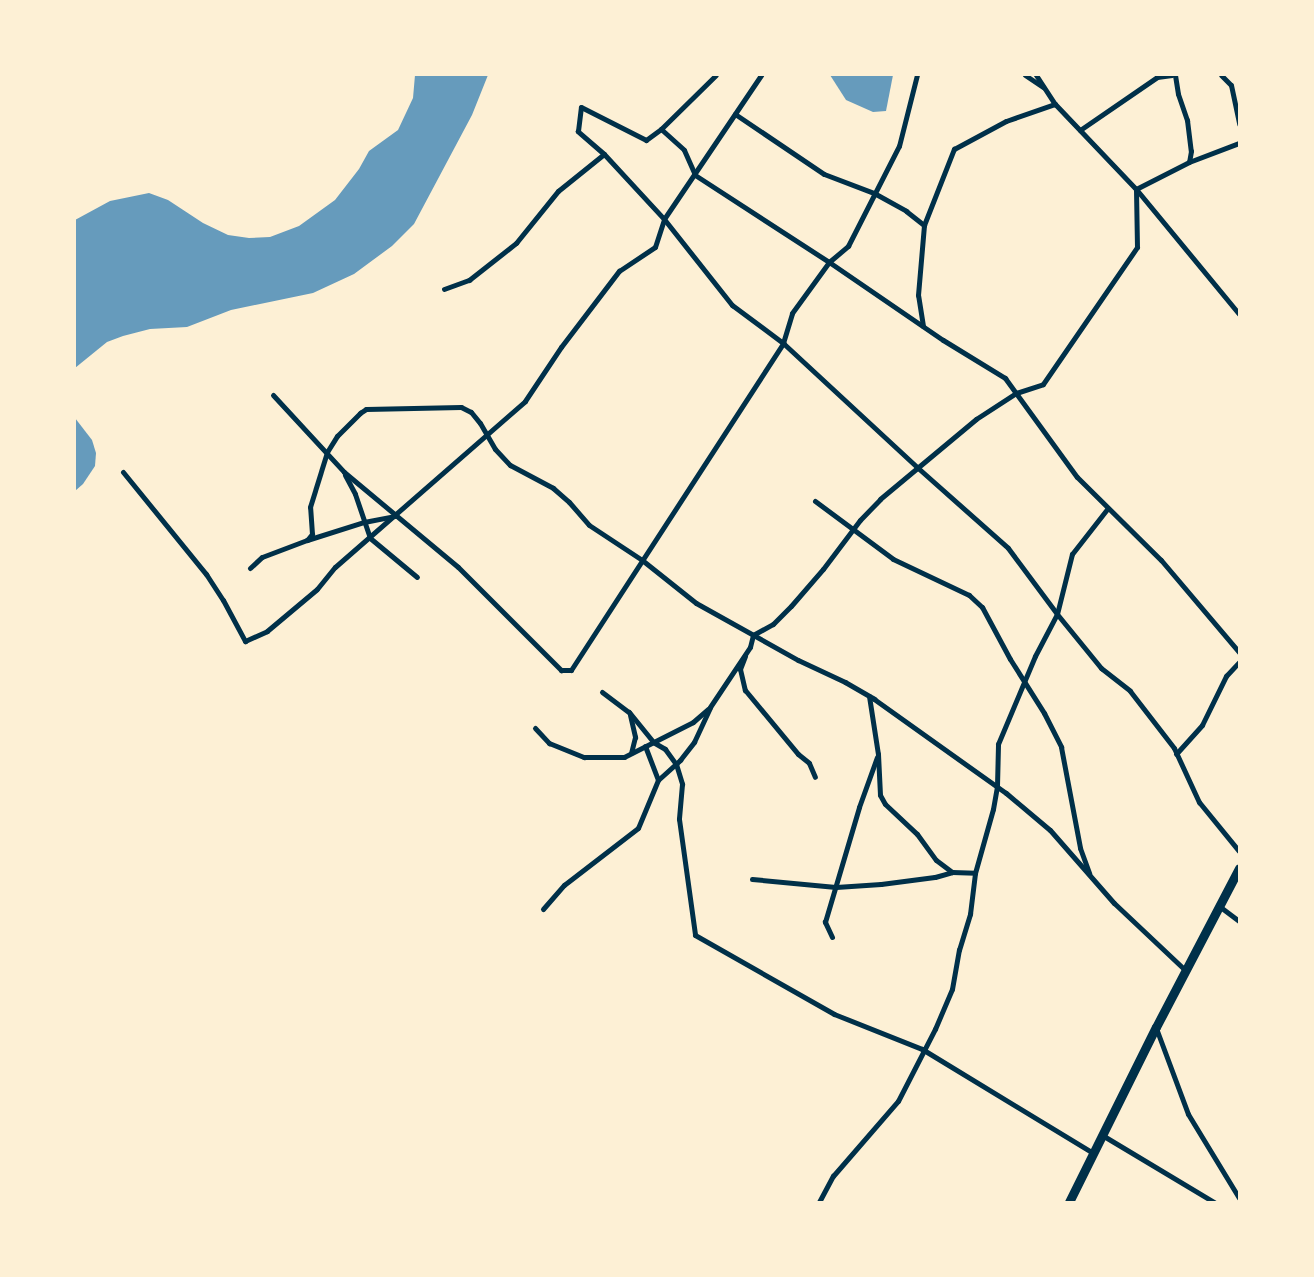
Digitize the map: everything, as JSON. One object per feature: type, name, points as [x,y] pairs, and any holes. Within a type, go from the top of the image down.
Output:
[{"type":"main road","points":[[1069,1202],[1185,970],[1239,868]]},
{"type":"street","points":[[716,75],[661,129],[646,140],[581,107],[578,132],[604,154],[664,219],[732,305],[783,343],[1008,548],[1057,614],[1101,668],[1130,691],[1176,754],[1199,802],[1239,851]]},
{"type":"street","points":[[123,472],[206,574],[223,600],[245,641],[267,631],[317,589],[335,568],[525,401],[561,347],[619,271],[655,247],[664,219],[761,75]]},
{"type":"street","points":[[274,395],[344,472],[458,567],[561,670],[566,672],[576,664],[783,343],[792,313],[829,262],[848,246],[899,146],[917,75]]},
{"type":"street","points":[[1025,75],[1046,89]]},
{"type":"street","points":[[1036,75],[1055,104],[1136,189],[1239,314]]},
{"type":"street","points":[[1080,130],[1157,77],[1174,75],[1187,120],[1191,151],[1189,162]]},
{"type":"street","points":[[1221,75],[1231,85],[1239,124]]},
{"type":"street","points":[[923,326],[918,295],[924,225],[954,150],[1006,122],[1055,104]]},
{"type":"street","points":[[735,114],[824,174],[874,193],[906,211],[924,225]]},
{"type":"street","points":[[661,129],[684,150],[695,174],[1004,378],[1077,477],[1161,560],[1239,652]]},
{"type":"street","points":[[1136,189],[1189,162],[1239,143]]},
{"type":"street","points":[[444,289],[469,280],[516,243],[558,191],[604,154]]},
{"type":"street","points":[[815,777],[809,763],[798,754],[745,690],[740,669],[753,635],[773,624],[791,606],[823,569],[852,530],[880,499],[976,419],[1016,394],[1044,384],[1137,247],[1136,189]]},
{"type":"street","points":[[307,540],[312,534],[310,506],[327,452],[337,436],[366,409],[462,407],[471,412],[495,449],[510,465],[553,488],[569,502],[589,525],[642,560],[696,603],[869,696],[997,786],[1050,830],[1114,903],[1185,970]]},
{"type":"street","points":[[344,472],[355,494],[370,538],[417,577]]},
{"type":"street","points":[[815,501],[852,530],[893,558],[969,595],[982,607],[1024,682],[1044,713],[1061,747],[1080,848],[1091,878]]},
{"type":"street","points":[[819,1202],[833,1176],[898,1101],[924,1050],[956,973],[959,950],[970,914],[975,873],[997,786],[998,744],[1024,682],[1057,614],[1072,554],[1108,508]]},
{"type":"street","points":[[250,568],[262,557],[307,540],[364,522],[396,516]]},
{"type":"street","points":[[543,910],[564,885],[638,828],[658,780],[676,764],[694,742],[710,707],[750,647]]},
{"type":"street","points":[[1176,754],[1202,725],[1226,676],[1239,662]]},
{"type":"street","points":[[602,692],[629,712],[654,742],[665,749],[676,764],[682,784],[679,819],[695,935],[834,1014],[924,1050],[1094,1153]]},
{"type":"street","points":[[869,696],[878,754],[880,796],[885,804],[917,834],[936,860],[952,872]]},
{"type":"street","points":[[535,728],[549,743],[584,757],[624,757],[692,722],[710,707]]},
{"type":"street","points":[[629,712],[635,736],[631,753]]},
{"type":"street","points":[[644,746],[658,780]]},
{"type":"street","points":[[832,938],[825,922],[859,807],[878,754]]},
{"type":"street","points":[[752,879],[836,887],[926,879],[952,872],[975,873]]},
{"type":"street","points":[[1219,906],[1239,921]]},
{"type":"street","points":[[1156,1027],[1188,1114],[1239,1198]]},
{"type":"street","points":[[1102,1135],[1214,1202]]},
{"type":"water","points":[[415,75],[488,75],[472,115],[414,224],[392,246],[354,274],[313,293],[231,310],[187,327],[150,329],[123,336],[107,342],[75,368],[75,220],[110,201],[149,193],[168,200],[203,223],[228,235],[249,238],[270,237],[299,226],[335,200],[359,169],[369,151],[398,130],[413,98]]},
{"type":"water","points":[[830,75],[893,75],[886,111],[873,112],[846,100]]},
{"type":"water","points":[[75,418],[92,440],[96,453],[95,466],[83,484],[75,491]]}]
